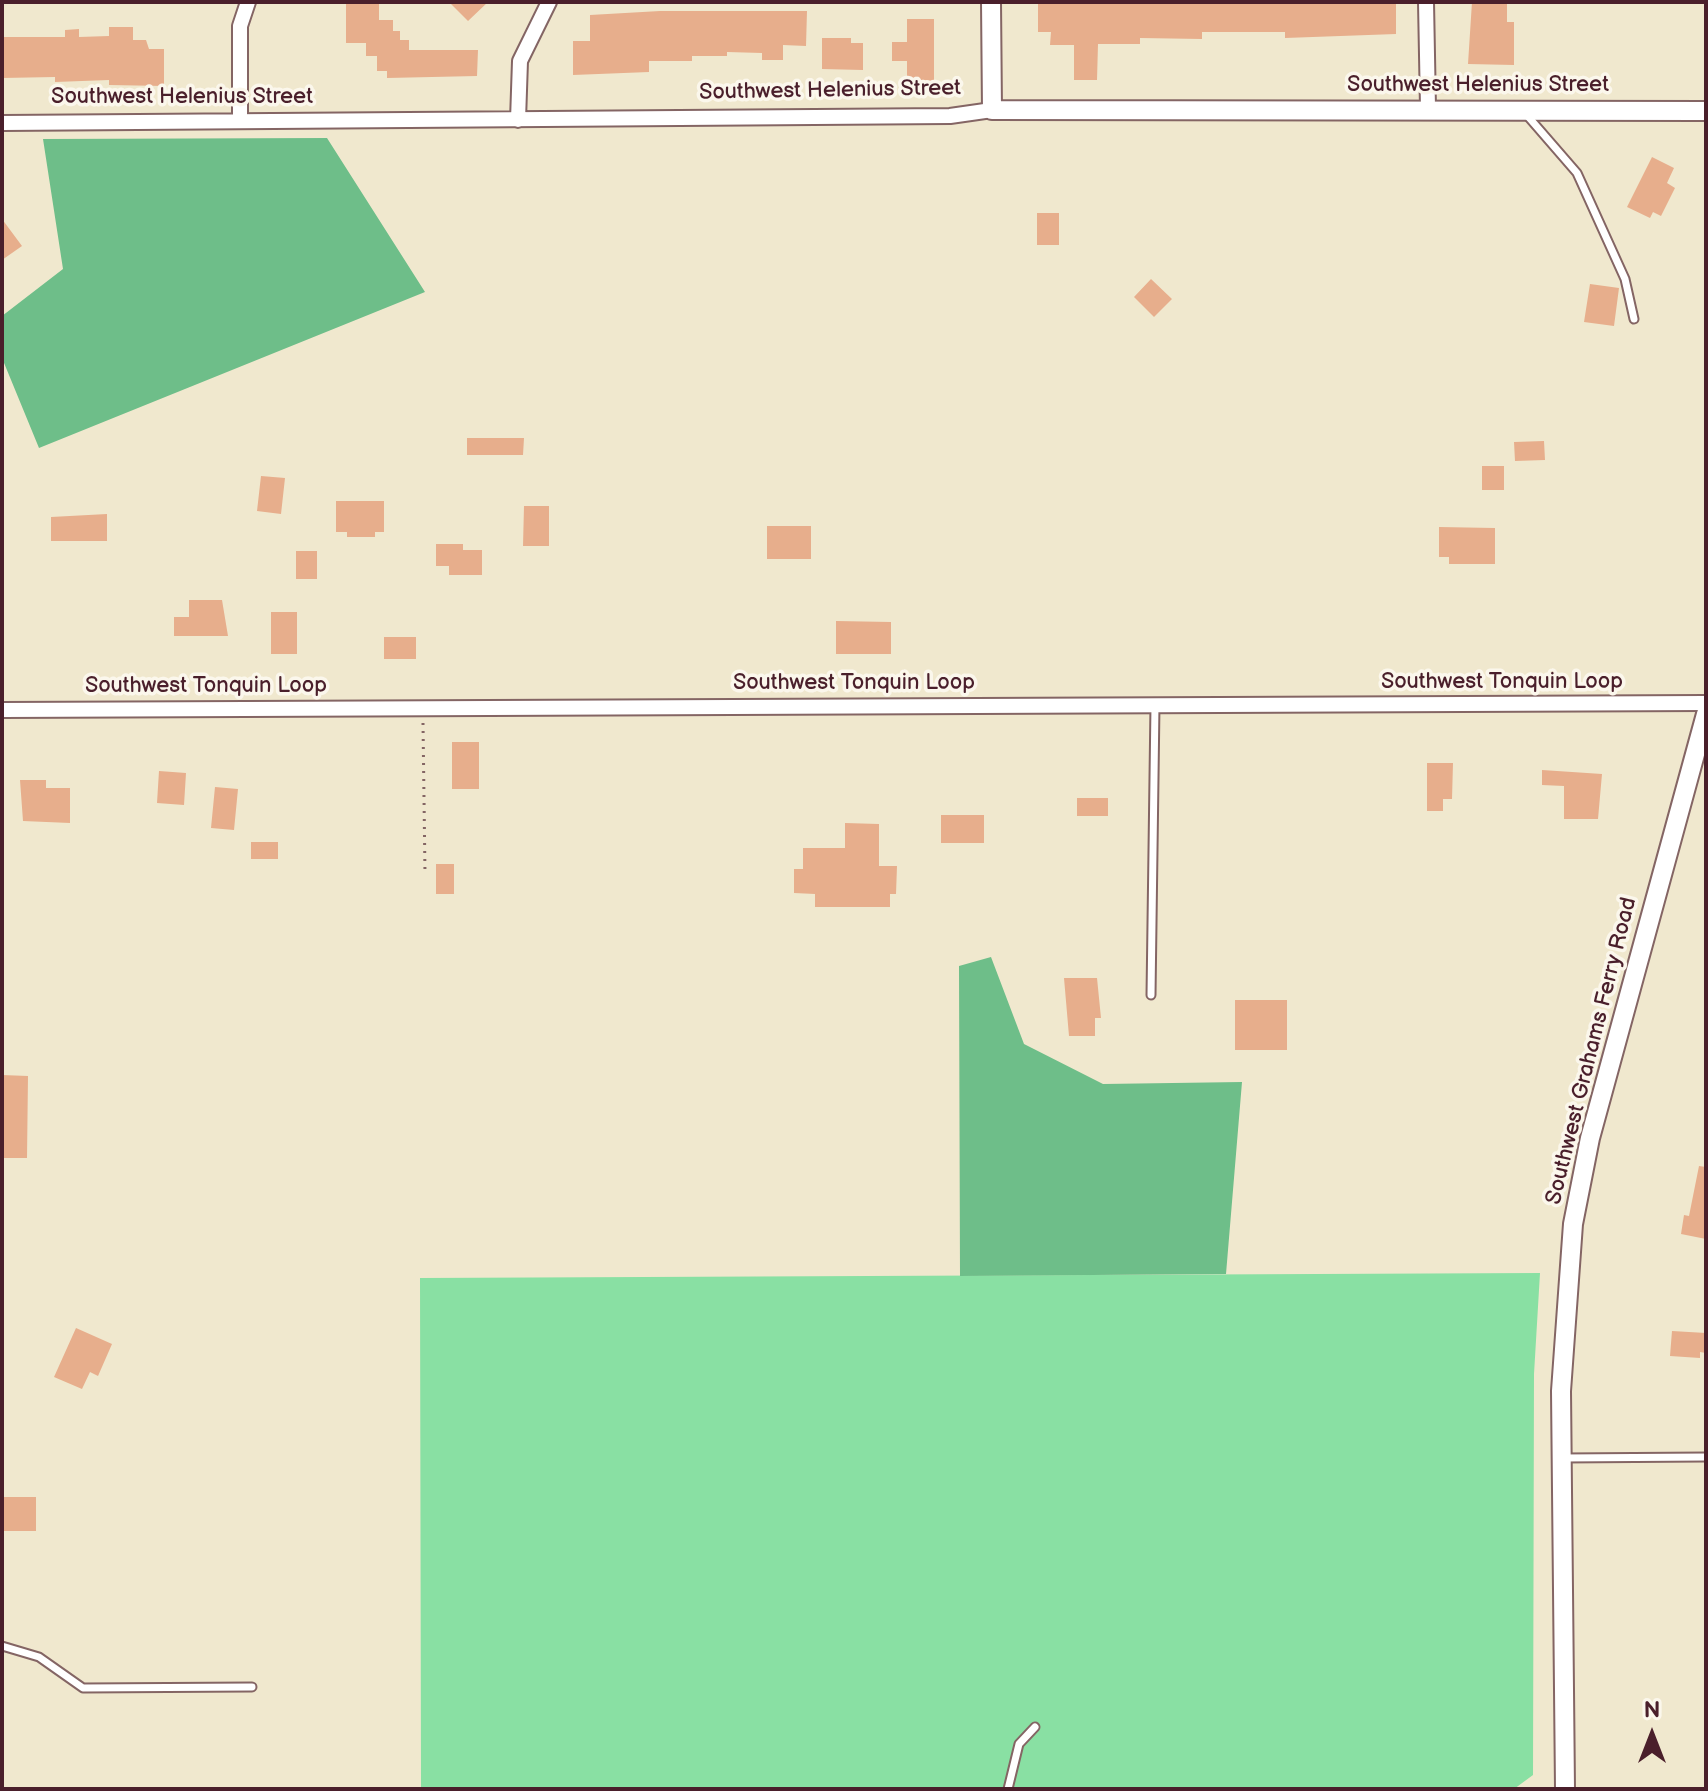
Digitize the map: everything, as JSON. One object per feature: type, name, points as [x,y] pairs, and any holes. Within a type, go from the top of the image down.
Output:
[{"type":"street","points":[[518,120],[520,61],[549,2]]},
{"type":"street","points":[[991,2],[992,110]]},
{"type":"street","points":[[1426,2],[1428,108]]},
{"type":"street","points":[[240,120],[242,4]]},
{"type":"street","name":"Southwest Helenius Street","points":[[2,123],[950,116],[992,110],[1428,108],[1706,111]]},
{"type":"street","name":"Southwest Tonquin Loop","points":[[2,710],[1706,703]]},
{"type":"street","name":"Southwest Grahams Ferry Road","points":[[1565,1789],[1561,1458],[1565,1309],[1573,1224],[1588,1148],[1706,714]]},
{"type":"lane","points":[[1521,109],[1577,173],[1625,279],[1634,319]]},
{"type":"lane","points":[[1151,995],[1155,705]]},
{"type":"lane","points":[[1561,1458],[1706,1457]]},
{"type":"lane","points":[[2,1646],[39,1657],[83,1688],[252,1687]]},
{"type":"lane","points":[[1008,1789],[1019,1744],[1035,1727]]},
{"type":"path","points":[[423,707],[425,873]]},
{"type":"green space","points":[[327,138],[425,292],[39,448],[2,358],[2,316],[63,269],[43,139]]},
{"type":"green space","points":[[991,957],[1024,1044],[1103,1084],[1242,1082],[1226,1274],[960,1276],[959,966]]},
{"type":"green space","points":[[1540,1273],[1534,1374],[1533,1775],[1514,1789],[421,1789],[420,1278]]},
{"type":"building","points":[[346,2],[379,2],[379,20],[393,20],[393,31],[400,31],[400,40],[409,40],[409,50],[478,50],[477,76],[387,78],[387,71],[377,71],[377,56],[366,56],[366,43],[346,43]]},
{"type":"building","points":[[449,2],[488,2],[468,21]]},
{"type":"building","points":[[1038,2],[1396,2],[1396,34],[1285,38],[1285,32],[1202,32],[1202,39],[1140,38],[1140,44],[1098,44],[1097,80],[1074,80],[1074,45],[1050,45],[1051,32],[1038,32]]},
{"type":"building","points":[[1472,2],[1507,2],[1507,22],[1514,22],[1514,65],[1468,64]]},
{"type":"building","points":[[660,11],[807,11],[806,46],[783,45],[783,60],[762,60],[762,53],[727,52],[727,56],[692,56],[692,61],[649,61],[649,72],[573,75],[573,41],[590,41],[590,15]]},
{"type":"building","points":[[907,19],[934,19],[934,83],[907,83],[907,61],[892,61],[892,42],[907,42]]},
{"type":"building","points":[[109,27],[133,27],[133,40],[146,40],[149,49],[164,49],[164,86],[109,85],[109,80],[55,82],[55,77],[2,78],[2,37],[65,37],[65,30],[79,29],[79,37],[109,36]]},
{"type":"building","points":[[822,38],[851,38],[851,43],[863,43],[863,70],[822,69]]},
{"type":"building","points":[[1652,157],[1674,168],[1667,183],[1675,188],[1661,216],[1653,212],[1650,218],[1627,207]]},
{"type":"building","points":[[1037,213],[1059,213],[1059,245],[1037,245]]},
{"type":"building","points":[[2,219],[22,246],[2,260]]},
{"type":"building","points":[[1151,279],[1172,299],[1154,317],[1134,297]]},
{"type":"building","points":[[1590,284],[1619,288],[1614,326],[1584,322]]},
{"type":"building","points":[[467,438],[524,438],[523,455],[467,455]]},
{"type":"building","points":[[1544,441],[1545,460],[1515,461],[1514,442]]},
{"type":"building","points":[[1482,466],[1504,466],[1504,490],[1482,490]]},
{"type":"building","points":[[261,476],[285,478],[281,514],[257,511]]},
{"type":"building","points":[[336,501],[384,501],[384,532],[375,532],[375,537],[347,537],[347,532],[336,532]]},
{"type":"building","points":[[524,506],[549,506],[549,546],[523,546]]},
{"type":"building","points":[[107,514],[107,541],[51,541],[51,517]]},
{"type":"building","points":[[767,526],[811,526],[811,559],[767,559]]},
{"type":"building","points":[[1439,527],[1495,528],[1495,564],[1449,564],[1449,557],[1439,557]]},
{"type":"building","points":[[436,544],[463,544],[463,550],[482,550],[482,575],[449,575],[449,566],[436,566]]},
{"type":"building","points":[[296,551],[317,551],[317,579],[296,579]]},
{"type":"building","points":[[189,600],[222,600],[228,636],[174,636],[174,617],[189,617]]},
{"type":"building","points":[[271,612],[297,612],[297,654],[271,654]]},
{"type":"building","points":[[836,621],[891,622],[891,654],[836,654]]},
{"type":"building","points":[[384,637],[416,637],[416,659],[384,659]]},
{"type":"building","points":[[452,742],[479,742],[479,789],[452,789]]},
{"type":"building","points":[[1427,763],[1453,763],[1452,799],[1443,799],[1443,811],[1427,811]]},
{"type":"building","points":[[1542,770],[1602,774],[1598,819],[1564,819],[1564,786],[1542,785]]},
{"type":"building","points":[[159,771],[186,773],[184,805],[157,803]]},
{"type":"building","points":[[20,780],[46,780],[46,788],[70,788],[70,823],[23,821]]},
{"type":"building","points":[[215,787],[238,789],[234,830],[211,828]]},
{"type":"building","points":[[1077,798],[1108,798],[1108,816],[1077,816]]},
{"type":"building","points":[[941,815],[984,815],[984,843],[941,843]]},
{"type":"building","points":[[845,823],[879,824],[879,866],[897,866],[896,894],[890,894],[890,907],[815,907],[815,894],[794,893],[794,869],[803,869],[803,848],[845,848]]},
{"type":"building","points":[[251,842],[278,842],[278,859],[251,859]]},
{"type":"building","points":[[436,864],[454,864],[454,894],[436,894]]},
{"type":"building","points":[[1064,978],[1097,978],[1101,1018],[1095,1018],[1095,1036],[1069,1036]]},
{"type":"building","points":[[1235,1000],[1287,1000],[1287,1050],[1235,1050]]},
{"type":"building","points":[[2,1075],[28,1076],[27,1158],[2,1158]]},
{"type":"building","points":[[1699,1166],[1706,1167],[1706,1239],[1681,1234],[1684,1215],[1689,1216]]},
{"type":"building","points":[[76,1328],[112,1344],[98,1376],[90,1372],[82,1389],[54,1377]]},
{"type":"building","points":[[1672,1331],[1706,1333],[1706,1353],[1700,1352],[1700,1358],[1670,1356]]},
{"type":"building","points":[[2,1497],[36,1497],[36,1531],[2,1531]]}]
